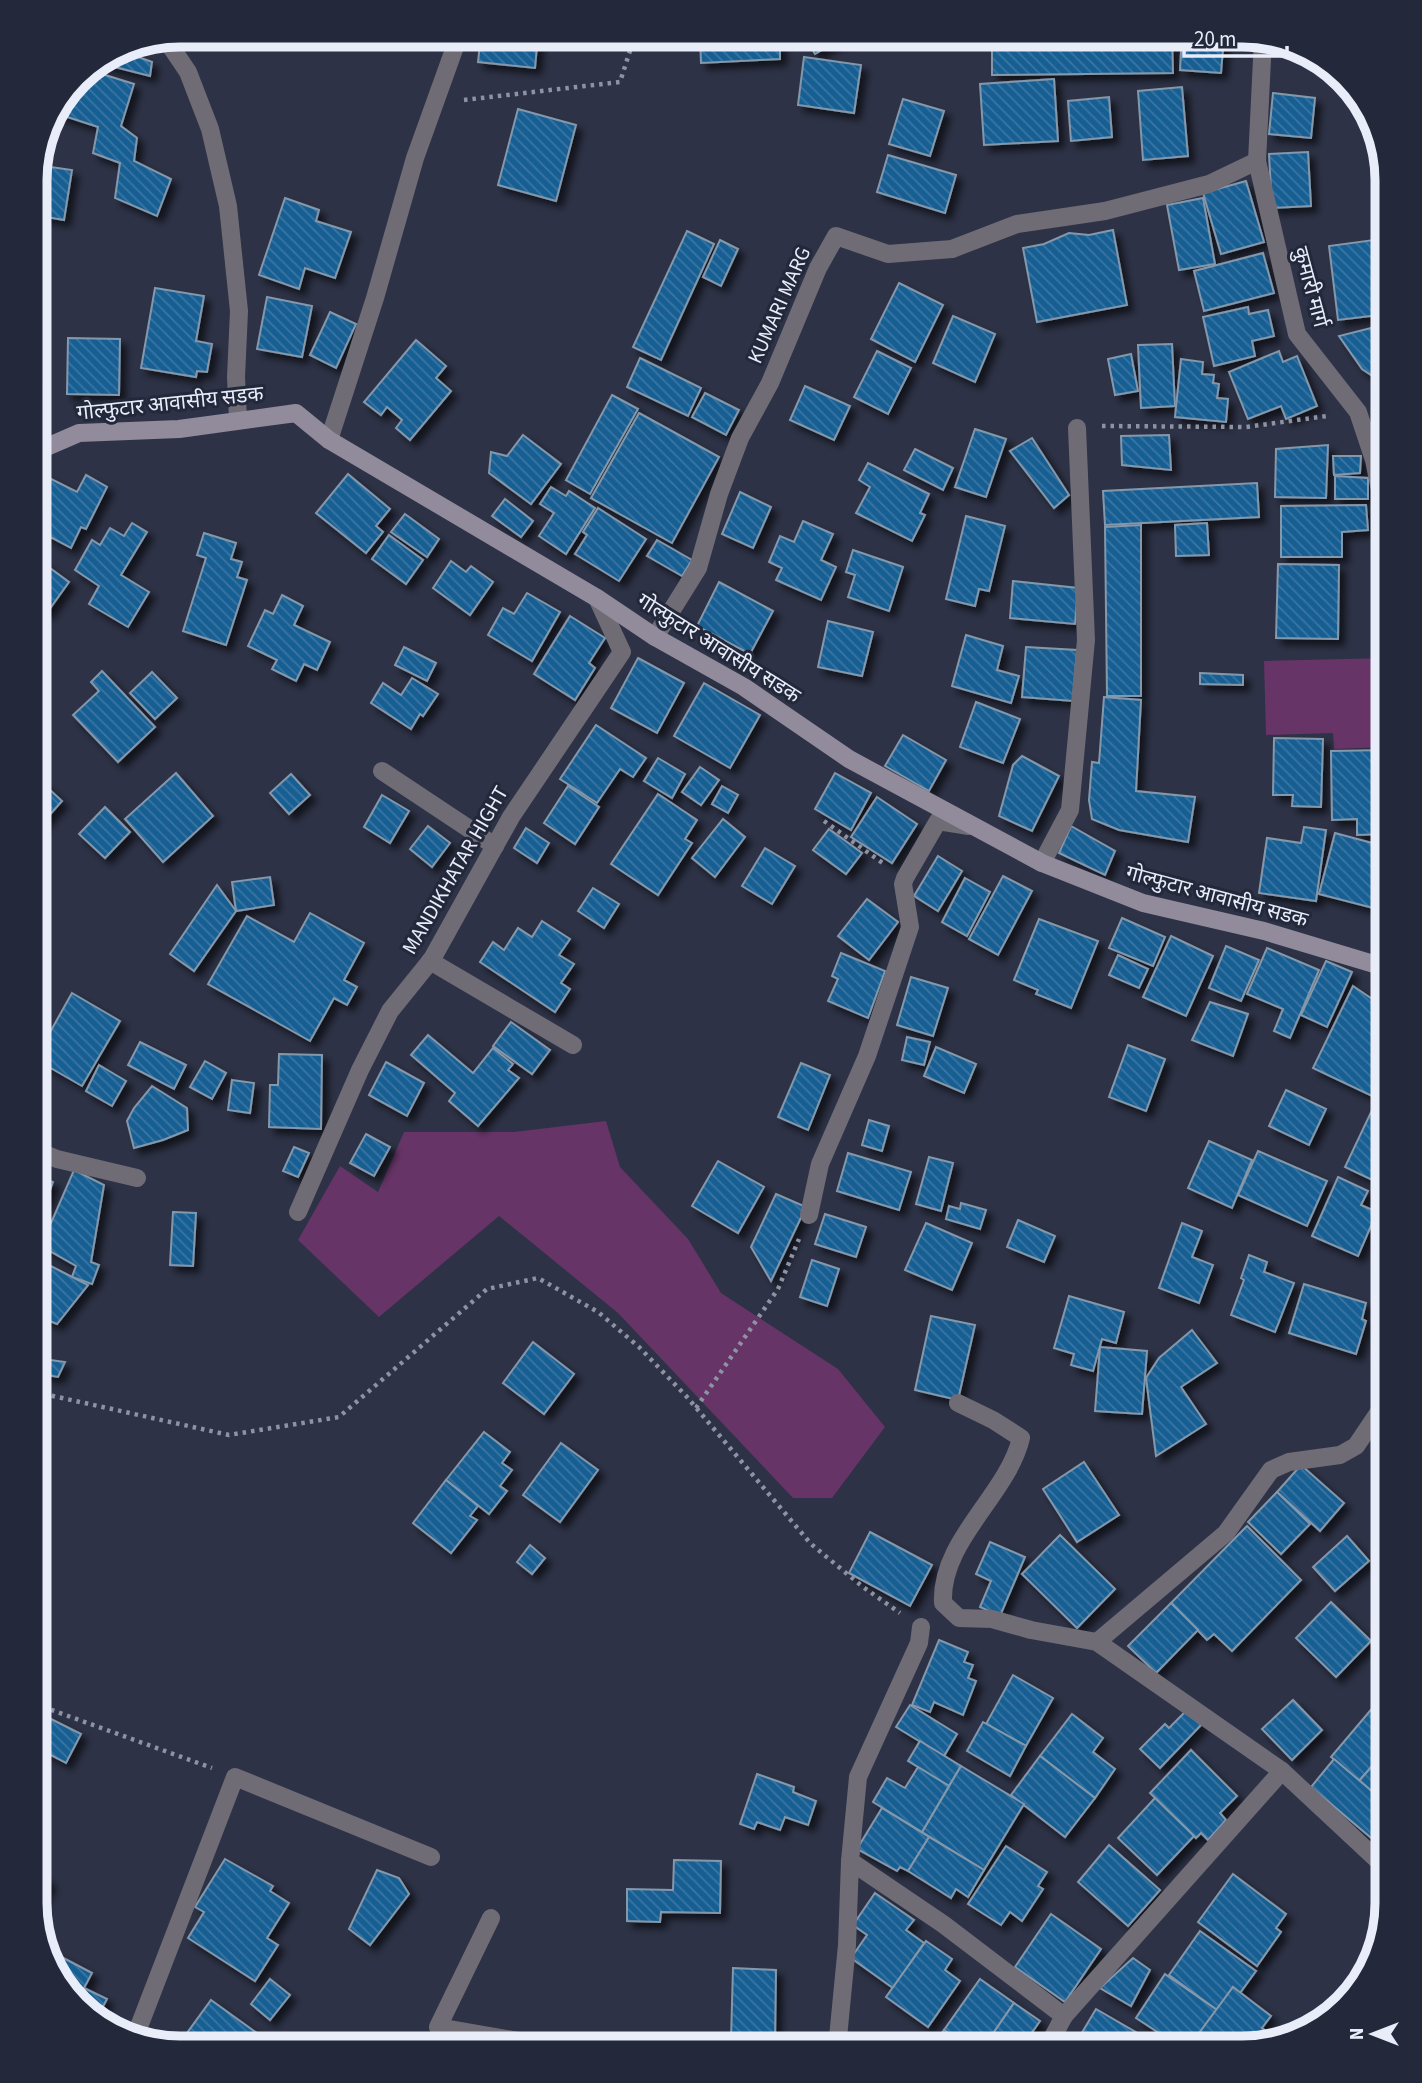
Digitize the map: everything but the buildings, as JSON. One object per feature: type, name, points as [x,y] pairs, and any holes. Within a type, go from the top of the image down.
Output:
[{"type":"main road","name":"गोल्फुटार आवासीय सडक","points":[[48,446],[79,433],[179,429],[296,413],[329,440],[597,598],[655,637],[744,687],[849,759],[1042,863],[1143,903],[1264,931],[1375,964]]},
{"type":"street","points":[[171,48],[188,72],[210,129],[228,206],[239,311],[236,377],[238,419]]},
{"type":"street","points":[[329,440],[375,298],[415,158],[455,48]]},
{"type":"street","name":"कुमारी मार्ग","points":[[1262,49],[1257,161],[1297,334],[1358,412],[1375,465]]},
{"type":"street","name":"KUMARI MARG","points":[[655,637],[698,568],[719,494],[740,438],[770,383],[818,268],[836,236],[888,254],[952,249],[1017,224],[1105,211],[1209,184],[1257,161]]},
{"type":"street","points":[[1042,863],[1070,810],[1086,640],[1077,428]]},
{"type":"street","name":"MANDIKHATAR HIGHT","points":[[298,1212],[360,1070],[390,1011],[430,961],[495,845],[574,720],[622,652],[597,598]]},
{"type":"street","points":[[382,771],[495,845]]},
{"type":"street","points":[[809,1215],[820,1164],[867,1056],[909,927],[903,884],[905,878],[938,821],[973,827]]},
{"type":"street","points":[[430,961],[573,1045]]},
{"type":"street","points":[[47,1155],[137,1178]]},
{"type":"street","points":[[958,1403],[993,1420],[1021,1438],[1016,1455],[962,1538],[946,1575],[942,1591],[943,1603],[959,1618],[992,1619],[1031,1630],[1097,1642],[1282,1771],[1375,1853]]},
{"type":"street","points":[[1097,1642],[1226,1532],[1271,1470],[1289,1462],[1340,1455],[1356,1446],[1375,1418]]},
{"type":"street","points":[[842,2036],[850,1861],[858,1777],[919,1643],[921,1627]]},
{"type":"street","points":[[1053,2036],[1064,2016],[1282,1771]]},
{"type":"street","points":[[138,2029],[235,1777],[431,1857]]},
{"type":"street","points":[[850,1861],[943,1924],[1064,2016]]},
{"type":"street","points":[[485,2035],[438,2027],[491,1917]]},
{"type":"path","points":[[434,103],[620,82],[631,48]]},
{"type":"path","points":[[1077,428],[1246,427],[1358,412]]},
{"type":"path","points":[[824,821],[905,878]]},
{"type":"path","points":[[696,1408],[778,1290],[809,1215]]},
{"type":"path","points":[[47,1395],[229,1435],[339,1417],[487,1290],[538,1278],[598,1312],[639,1347],[696,1408],[811,1544],[863,1587],[921,1627]]},
{"type":"path","points":[[47,1708],[235,1777]]},
{"type":"shaded area","points":[[1375,658],[1375,747],[1334,749],[1333,733],[1266,735],[1264,661]]},
{"type":"shaded area","points":[[606,1121],[620,1167],[688,1239],[721,1293],[838,1369],[885,1427],[832,1498],[793,1498],[618,1313],[499,1216],[379,1317],[298,1240],[340,1166],[378,1192],[404,1132],[514,1132]]}]
